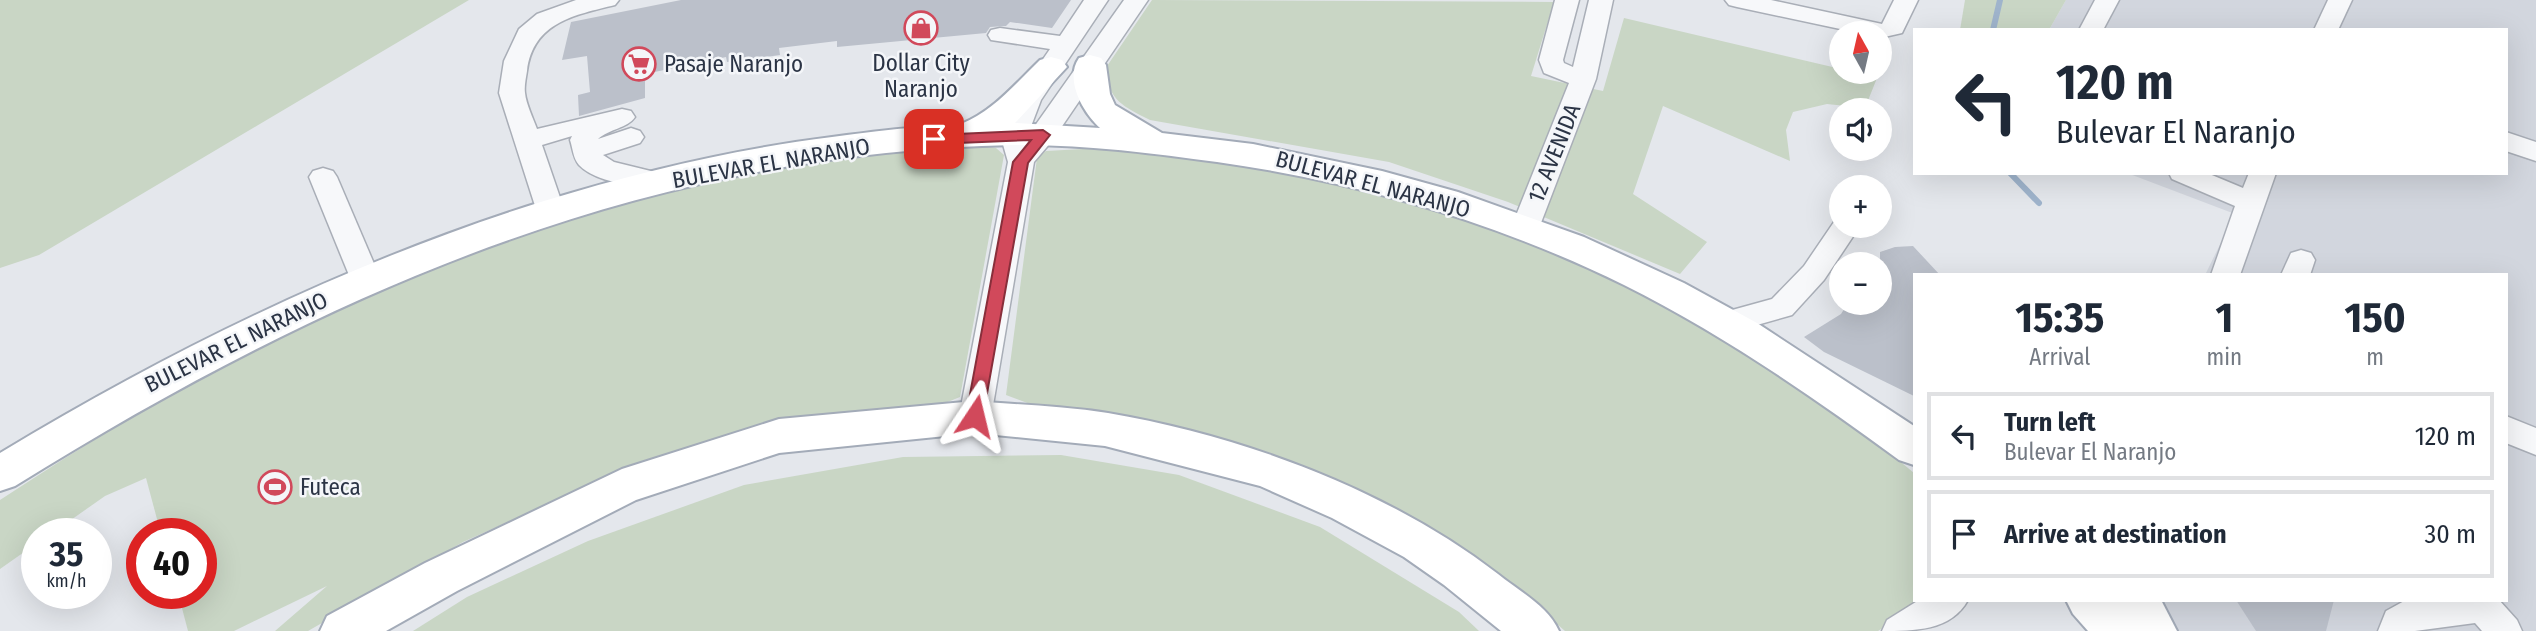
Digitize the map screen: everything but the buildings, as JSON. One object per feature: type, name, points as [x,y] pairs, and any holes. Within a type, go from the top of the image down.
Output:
[{"type":"main road","points":[[961,137],[1000,118],[1067,57],[1105,115],[1122,127],[1167,144]]},
{"type":"main road","name":"BULEVAR EL NARANJO","points":[[0,474],[158,380],[264,326],[366,280],[461,243],[551,212],[657,182],[817,151],[961,137],[1025,143],[1167,144],[1293,161],[1403,187],[1525,228],[1637,276],[1725,323],[1779,356],[1913,447]]},
{"type":"main road","points":[[1859,408],[1913,436]]},
{"type":"main road","points":[[343,631],[440,577],[622,487],[779,436],[975,416],[1105,429],[1269,471],[1347,505],[1420,544],[1460,570],[1536,631]]},
{"type":"main road","points":[[2091,602],[2117,631]]},
{"type":"main road","points":[[2137,602],[2154,631]]},
{"type":"street","points":[[551,212],[512,93],[516,61],[528,34],[545,19],[572,8],[607,0]]},
{"type":"street","points":[[1025,143],[1096,0]]},
{"type":"street","points":[[975,416],[1025,143],[1028,100],[1067,57],[1136,0]]},
{"type":"street","name":"12 AVENIDA","points":[[1567,0],[1551,60],[1553,68],[1583,79]]},
{"type":"street","name":"12 AVENIDA","points":[[1525,228],[1583,79],[1601,0]]},
{"type":"street","points":[[1737,0],[1882,31],[1893,28],[1906,0]]},
{"type":"street","points":[[2092,28],[2106,0]]},
{"type":"street","points":[[2327,28],[2340,0]]},
{"type":"street","points":[[999,38],[1067,57]]},
{"type":"street","points":[[527,141],[577,126],[617,126],[585,152],[589,159],[605,169],[657,182]]},
{"type":"street","points":[[2508,142],[2536,152]]},
{"type":"street","points":[[2187,175],[2250,202]]},
{"type":"street","points":[[2226,273],[2262,175]]},
{"type":"street","points":[[323,177],[366,280]]},
{"type":"street","points":[[1725,323],[1782,307],[1814,272],[1838,238]]},
{"type":"street","points":[[1779,356],[1782,307]]},
{"type":"street","points":[[2508,430],[2536,442]]},
{"type":"street","points":[[1900,631],[1947,602]]},
{"type":"street","points":[[2396,631],[2399,622],[2412,614],[2488,613]]},
{"type":"shaded area","points":[[2066,0],[2536,0],[2536,631],[2139,631],[2111,602],[2508,602],[2508,273],[2206,273],[2235,214],[2132,175],[2508,175],[2508,28],[2050,28]]},
{"type":"green space","points":[[0,0],[469,0],[39,255],[0,268]]},
{"type":"green space","points":[[1152,0],[1554,2],[1531,76],[1603,91],[1624,18],[1829,66],[1829,84],[1875,84],[1869,98],[1829,98],[1829,104],[1793,112],[1786,130],[1790,161],[1663,106],[1633,194],[1707,242],[1680,274],[1508,202],[1389,162],[1150,120],[1119,102],[1110,89],[1105,69]]},
{"type":"green space","points":[[1965,0],[2066,0],[2050,28],[1960,28]]},
{"type":"green space","points":[[978,146],[996,148],[1004,155],[960,397],[940,405],[820,418],[722,436],[591,485],[463,542],[308,631],[275,631],[327,586],[234,631],[188,631],[182,609],[217,609],[217,518],[157,518],[146,478],[105,496],[74,518],[21,518],[21,554],[0,569],[0,500],[119,424],[200,377],[325,311],[446,259],[572,218],[637,200],[766,171],[885,152]]},
{"type":"green space","points":[[1101,148],[1227,161],[1312,175],[1407,199],[1498,231],[1620,281],[1727,336],[1867,434],[1913,472],[1913,602],[1926,602],[1878,631],[1565,631],[1502,576],[1426,525],[1315,471],[1211,435],[1041,408],[1006,395],[1037,158],[1046,151]]},
{"type":"green space","points":[[1061,455],[1179,475],[1320,527],[1459,612],[1479,631],[413,631],[467,597],[588,541],[744,485],[903,457]]},
{"type":"waterway","points":[[1993,28],[2000,0]]},
{"type":"waterway","points":[[2012,175],[2039,203]]},
{"type":"place","name":"Dollar City Naranjo","points":[[921,28]]},
{"type":"place","name":"Pasaje Naranjo","points":[[639,64]]},
{"type":"place","name":"Futeca","points":[[275,487]]},
{"type":"route","points":[[934,139],[1043,135],[1021,162],[975,416]]}]
